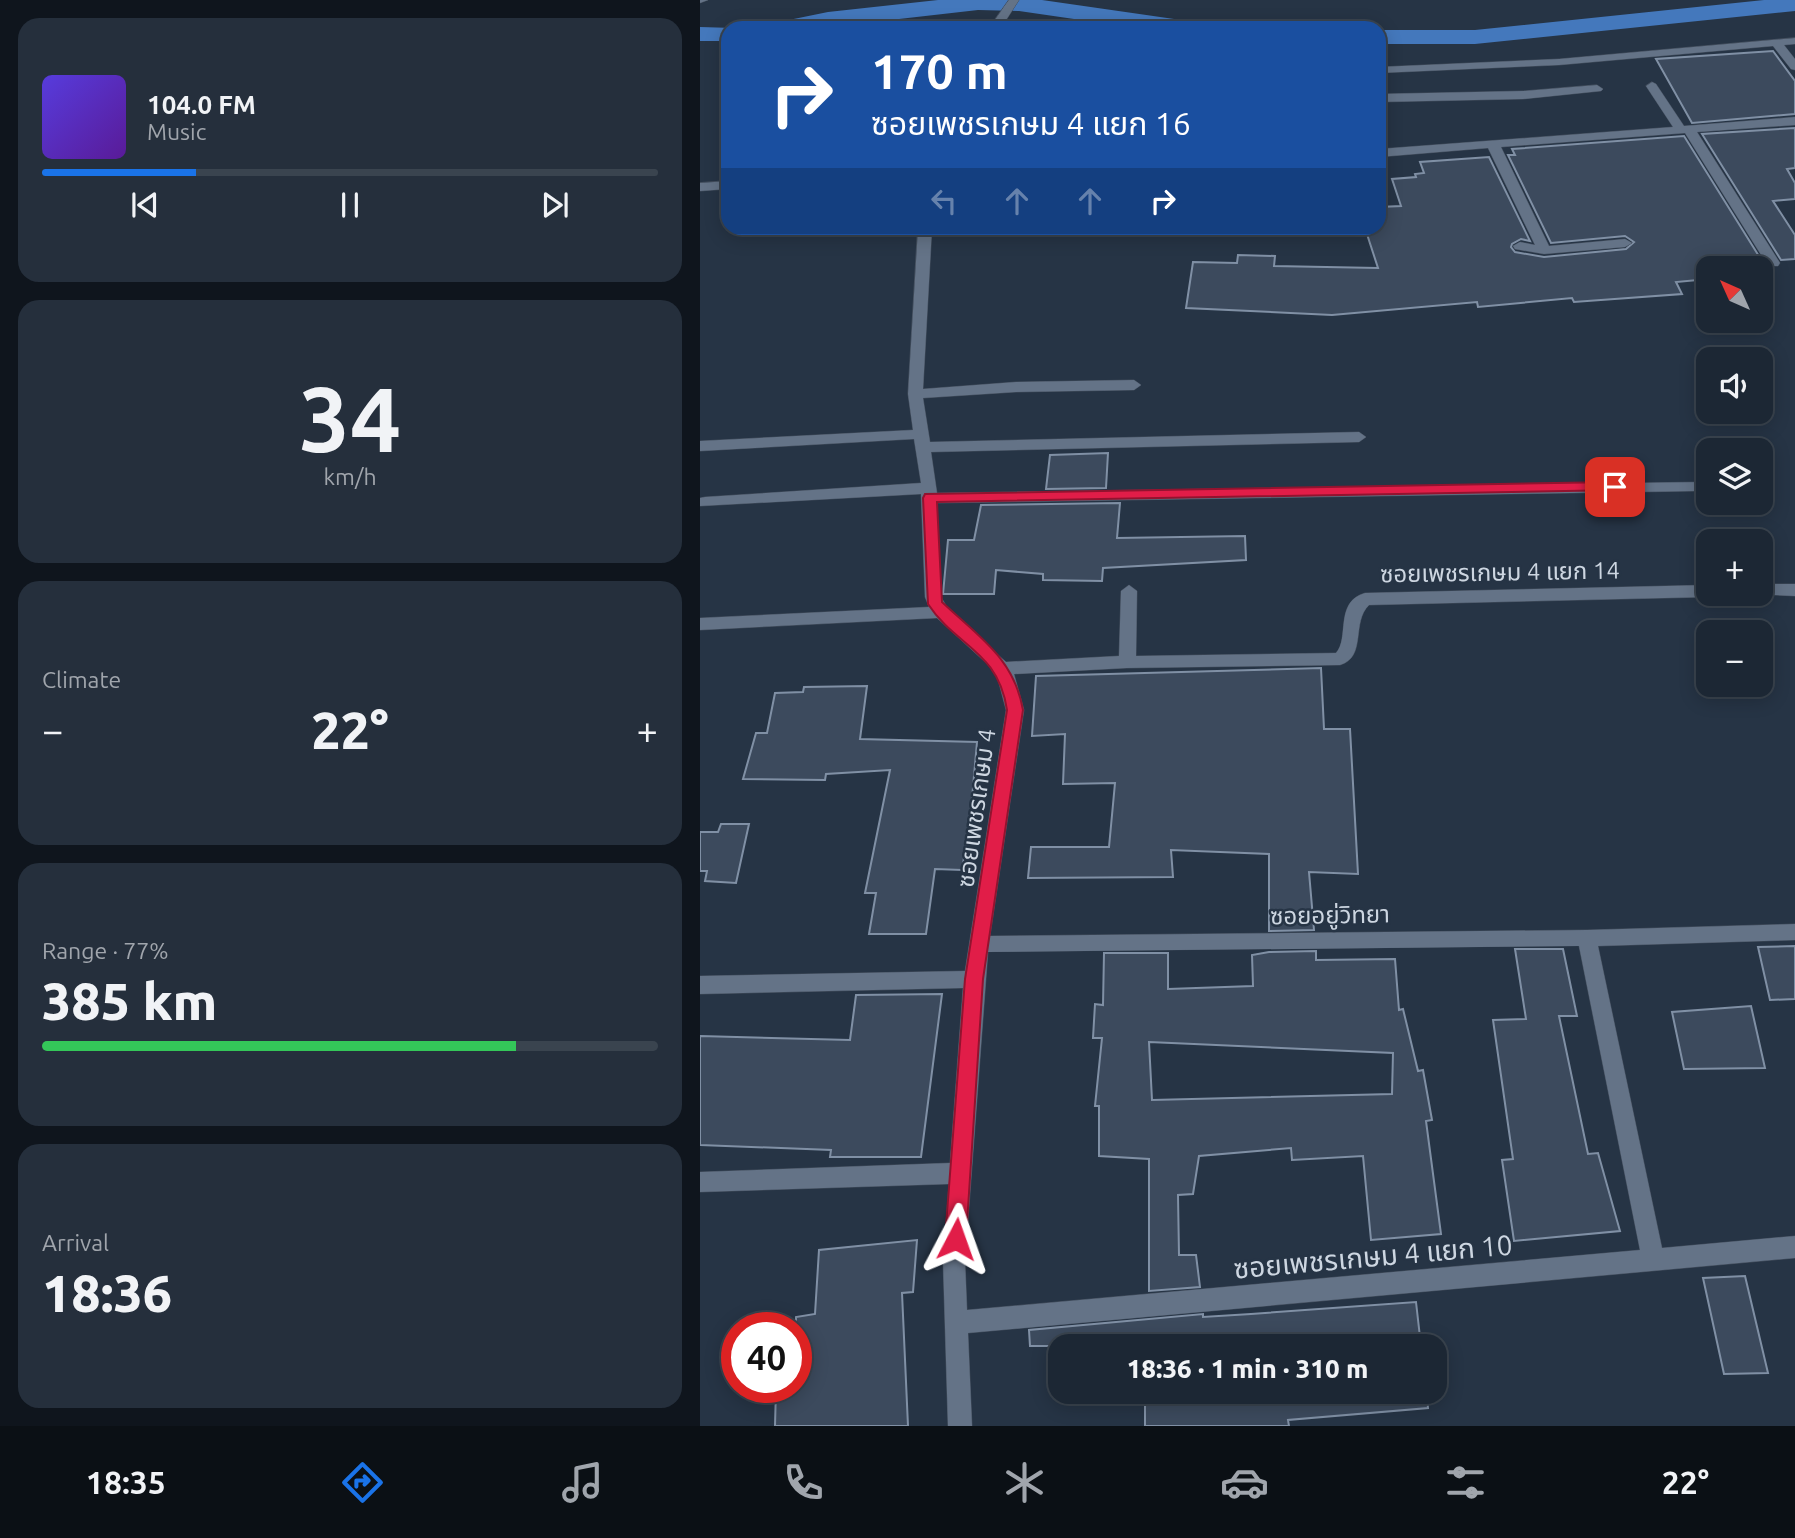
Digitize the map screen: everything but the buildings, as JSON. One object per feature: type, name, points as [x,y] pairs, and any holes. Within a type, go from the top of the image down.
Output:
[{"type":"street","points":[[999,21],[1013,0]]},
{"type":"street","points":[[1386,70],[1559,62],[1795,41]]},
{"type":"street","points":[[1776,43],[1795,67]]},
{"type":"street","points":[[1653,86],[1769,256]]},
{"type":"street","points":[[1386,98],[1597,89]]},
{"type":"street","points":[[1386,153],[1795,121]]},
{"type":"street","points":[[1494,145],[1544,250]]},
{"type":"street","points":[[700,187],[721,186]]},
{"type":"street","points":[[700,624],[942,612],[933,597],[929,493],[915,394],[925,235]]},
{"type":"street","points":[[1520,246],[1544,250],[1625,243]]},
{"type":"street","points":[[915,394],[1016,387],[1134,386]]},
{"type":"street","points":[[700,446],[920,440],[1359,437]]},
{"type":"street","points":[[705,502],[929,493],[1696,486]]},
{"type":"street","points":[[1773,590],[1795,590]]},
{"type":"street","points":[[1127,662],[1129,591]]},
{"type":"street","name":"ซอยเพชรเกษม 4 แยก 14","points":[[1002,668],[1127,662],[1340,659],[1348,651],[1352,615],[1356,605],[1365,599],[1696,592]]},
{"type":"street","name":"ซอยเพชรเกษม 4","points":[[942,612],[1002,668],[1012,690],[1015,710],[974,979],[954,1261],[960,1426]]},
{"type":"street","name":"ซอยอยู่วิทยา","points":[[981,944],[1587,938],[1795,932]]},
{"type":"street","points":[[1587,938],[1653,1261]]},
{"type":"street","points":[[700,985],[974,979]]},
{"type":"street","points":[[700,1182],[960,1173]]},
{"type":"street","name":"ซอยเพชรเกษม 4 แยก 10","points":[[956,1323],[1795,1247]]},
{"type":"waterway","points":[[818,21],[978,3],[1019,4],[1139,21]]},
{"type":"waterway","points":[[1386,37],[1475,37],[1795,4]]},
{"type":"waterway","points":[[700,34],[721,34]]},
{"type":"route","points":[[956,1239],[974,979],[1015,710],[1012,690],[1002,668],[935,604],[930,498],[1615,487]]}]
